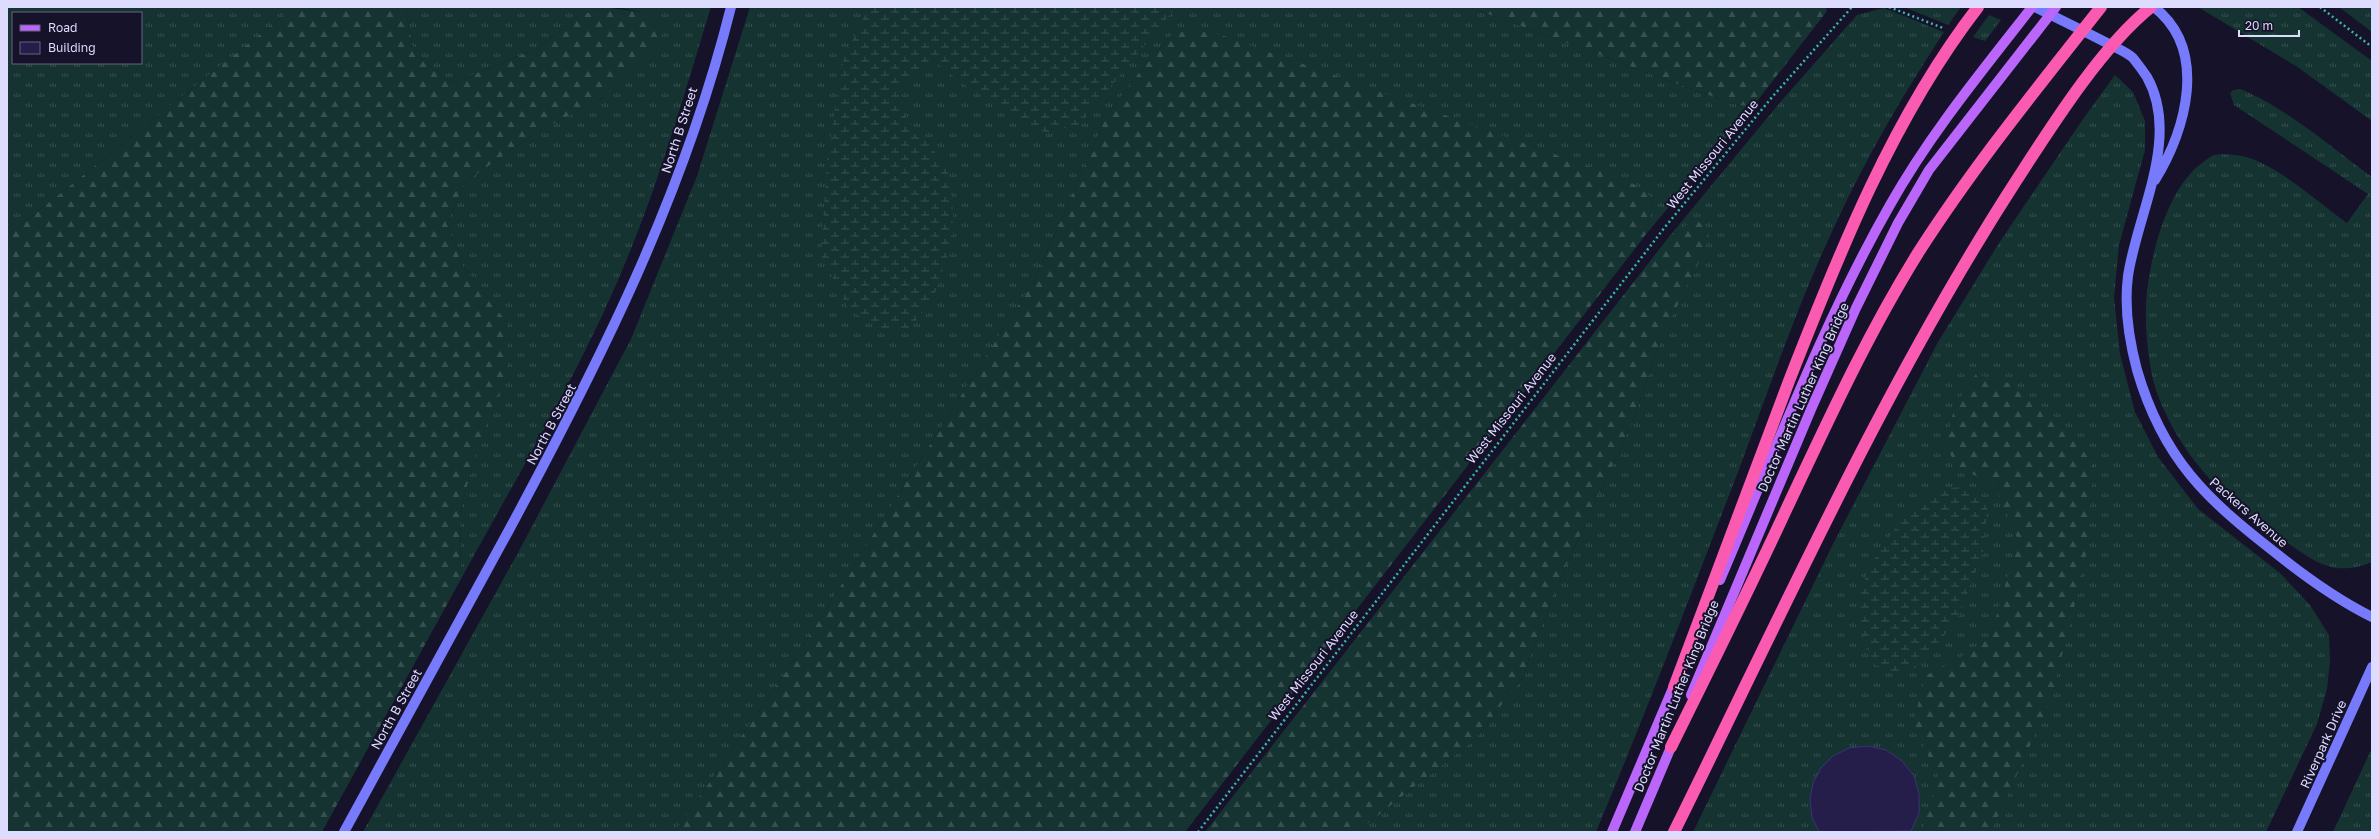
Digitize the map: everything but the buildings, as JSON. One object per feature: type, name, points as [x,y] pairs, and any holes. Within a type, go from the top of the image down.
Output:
[{"type":"highway","points":[[1674,687],[1825,289],[1893,144],[1924,89],[1978,7]]},
{"type":"highway","points":[[1671,747],[1727,635],[1831,413],[1872,332],[1918,253],[1995,143],[2101,7]]},
{"type":"highway","points":[[1674,832],[1856,460],[1917,344],[1980,237],[2028,162],[2102,58],[2140,16],[2152,7]]},
{"type":"main road","name":"North B Street","points":[[344,832],[568,420],[604,349],[643,266],[673,191],[699,115],[731,7]]},
{"type":"main road","name":"Doctor Martin Luther King Bridge","points":[[1612,832],[1826,334],[1859,264],[1890,205],[1915,164],[1955,106],[2033,7]]},
{"type":"main road","name":"Packers Avenue","points":[[2033,7],[2132,56],[2147,77],[2155,97],[2160,134],[2154,182],[2140,225],[2128,277],[2128,318],[2131,350],[2150,410],[2162,434],[2175,457],[2193,479],[2244,528],[2321,588],[2372,618]]},
{"type":"main road","name":"Doctor Martin Luther King Bridge","points":[[1635,832],[1671,747],[1733,591],[1856,308],[1902,216],[1929,170],[2056,7]]},
{"type":"main road","name":"Packers Avenue","points":[[2152,7],[2160,12],[2178,36],[2186,62],[2188,90],[2183,116],[2165,164],[2154,182]]},
{"type":"main road","name":"Riverpark Drive","points":[[2297,832],[2372,667]]},
{"type":"path","name":"West Missouri Avenue","points":[[1198,832],[1665,227],[1774,96],[1852,7]]},
{"type":"path","points":[[1889,7],[1949,32]]},
{"type":"path","points":[[2320,7],[2372,47]]},
{"type":"green space","points":[[7,7],[294,7],[7,236]]},
{"type":"green space","points":[[294,7],[405,7],[414,54],[452,83],[541,47],[577,17],[602,7],[643,12],[656,20],[662,34],[653,52],[604,97],[536,133],[465,182],[447,224],[462,265],[509,325],[508,371],[476,452],[460,513],[461,579],[322,832],[7,832],[7,236]]},
{"type":"green space","points":[[405,7],[602,7],[577,17],[541,47],[452,83],[414,54]]},
{"type":"green space","points":[[615,7],[711,7],[674,129],[643,219],[613,292],[551,417],[461,579],[460,513],[509,325],[462,265],[447,224],[465,182],[536,133],[604,97],[643,12]]},
{"type":"green space","points":[[750,7],[1469,7],[1730,103],[1746,106],[1758,100],[1647,233],[1653,198],[1175,32],[1147,62],[1106,117],[1036,277],[790,666],[675,832],[363,832],[520,549],[631,339],[697,176]]},
{"type":"green space","points":[[869,7],[1176,7],[1080,124],[1045,133],[964,85],[931,59],[900,87],[902,113],[947,166],[953,203],[953,241],[934,296],[909,330],[879,329],[849,309],[821,256],[827,158],[844,56]]},
{"type":"green space","points":[[1469,7],[1826,7],[1827,11],[1758,100],[1746,106],[1730,103]]},
{"type":"green space","points":[[1904,7],[1961,7],[1948,25]]},
{"type":"green space","points":[[2198,7],[2298,7],[2372,61],[2372,121],[2296,66]]},
{"type":"green space","points":[[2339,7],[2372,7],[2372,32]]},
{"type":"green space","points":[[1884,8],[1944,32],[1900,102],[1873,149],[1823,252],[1786,342],[1741,464],[1634,740],[1596,832],[1357,832],[1475,739],[1521,680],[1565,568],[1632,423],[1661,339],[1695,220],[1668,238],[1777,106],[1857,15]]},
{"type":"green space","points":[[1989,15],[2001,20],[1985,41],[1973,37]]},
{"type":"green space","points":[[1175,32],[1213,32],[1629,181],[1653,198],[1647,233],[1185,832],[675,832],[790,666],[1036,277],[1106,117],[1147,62]]},
{"type":"green space","points":[[2115,75],[2133,92],[2145,121],[2145,150],[2119,245],[2114,298],[2120,354],[2135,412],[2158,457],[2198,509],[2280,573],[2310,605],[2329,635],[2330,661],[2327,689],[2317,724],[2266,832],[1693,832],[1834,542],[1938,342],[1999,243],[2083,119]]},
{"type":"green space","points":[[2240,89],[2256,96],[2290,117],[2372,177],[2372,562],[2358,567],[2333,567],[2312,559],[2239,507],[2222,491],[2205,474],[2177,435],[2156,390],[2150,367],[2146,327],[2146,302],[2149,274],[2158,237],[2164,219],[2181,185],[2192,171],[2208,158],[2214,155],[2230,154],[2246,157],[2272,168],[2347,223],[2368,194],[2234,105],[2230,93],[2233,90]]},
{"type":"green space","points":[[1696,219],[1709,232],[1705,250],[1661,339],[1632,423],[1565,568],[1521,680],[1475,739],[1357,832],[1205,832],[1668,238]]},
{"type":"green space","points":[[1976,374],[2015,385],[2059,420],[2094,465],[2085,564],[2051,699],[1991,832],[1922,832],[1938,776],[1913,725],[1925,676],[1964,655],[1991,635],[2018,540],[1993,483],[1962,470],[1944,446],[1956,403]]},
{"type":"green space","points":[[1963,487],[1988,503],[1983,553],[1957,620],[1918,667],[1893,672],[1871,663],[1862,632],[1859,595],[1870,565],[1902,519],[1938,489]]},
{"type":"green space","points":[[2372,748],[2372,832],[2333,832]]}]
